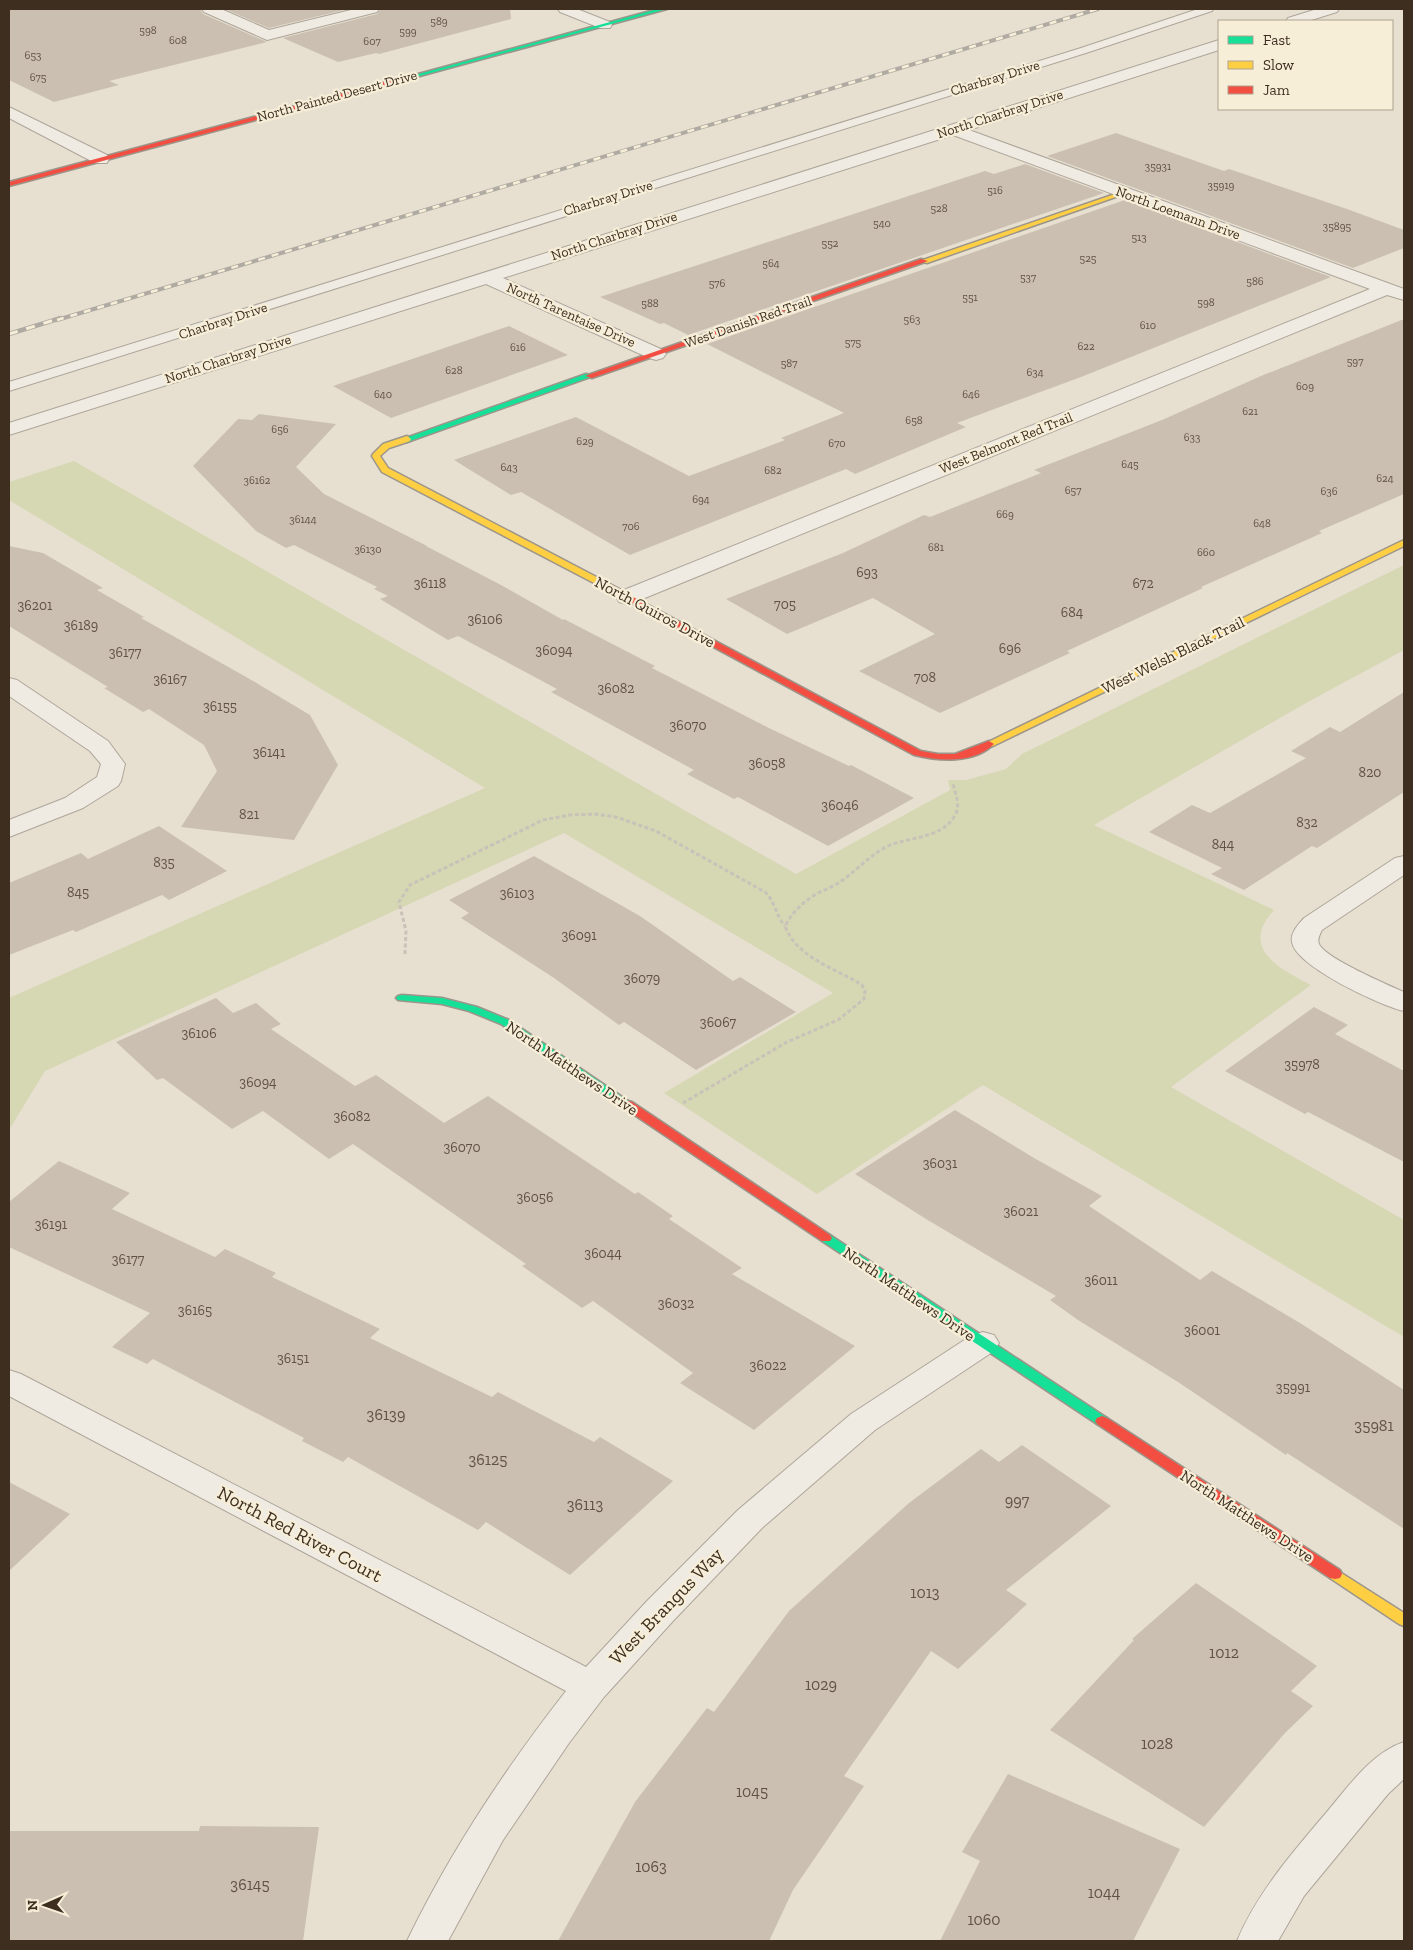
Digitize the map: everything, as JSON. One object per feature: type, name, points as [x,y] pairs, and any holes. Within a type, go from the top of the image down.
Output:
[{"type":"street","points":[[209,9],[267,35],[372,9]]},
{"type":"street","points":[[565,9],[605,24]]},
{"type":"street","name":"North Painted Desert Drive","points":[[9,184],[664,9]]},
{"type":"street","points":[[1296,20],[1332,9]]},
{"type":"street","name":"North Charbray Drive","points":[[9,429],[1218,45]]},
{"type":"street","points":[[9,112],[101,159]]},
{"type":"street","name":"North Loemann Drive","points":[[952,130],[1395,292]]},
{"type":"street","name":"West Danish Red Trail","points":[[376,456],[386,446],[1123,193]]},
{"type":"street","name":"North Tarentaise Drive","points":[[486,277],[656,354]]},
{"type":"street","name":"West Belmont Red Trail","points":[[627,597],[1395,292]]},
{"type":"street","name":"North Quiros Drive","points":[[376,456],[385,470],[918,753],[940,759]]},
{"type":"street","name":"West Welsh Black Trail","points":[[940,759],[967,755],[1404,543]]},
{"type":"street","points":[[9,686],[99,746],[113,764],[109,781],[74,803],[9,829]]},
{"type":"street","points":[[1404,864],[1313,924],[1305,935],[1306,945],[1313,956],[1404,1003]]},
{"type":"street","name":"North Matthews Drive","points":[[402,998],[442,1001],[473,1009],[505,1022],[983,1343],[1404,1620]]},
{"type":"street","name":"West Brangus Way","points":[[427,1941],[489,1829],[591,1687],[660,1611],[750,1519],[863,1422],[983,1343]]},
{"type":"street","name":"North Red River Court","points":[[9,1382],[591,1687]]},
{"type":"street","points":[[1257,1941],[1290,1884],[1374,1783],[1404,1757]]},
{"type":"lane","name":"Charbray Drive","points":[[9,387],[1066,56],[1208,9]]},
{"type":"path","points":[[682,1104],[787,1042],[838,1020],[864,999],[865,991],[862,985],[795,946],[786,935],[785,926],[794,911],[812,896],[836,885],[875,853],[888,846],[931,835],[945,827],[954,818],[958,807],[958,797],[952,776]]},
{"type":"path","points":[[405,954],[406,932],[398,905],[400,894],[410,885],[543,820],[565,815],[608,815],[630,819],[652,828],[769,896],[777,918],[785,926]]},
{"type":"green space","points":[[74,461],[796,874],[950,790],[948,780],[966,780],[1006,769],[1022,754],[1404,565],[1404,650],[1306,703],[1094,825],[1274,910],[1264,924],[1261,936],[1262,946],[1267,956],[1276,964],[1311,985],[1171,1087],[1404,1220],[1404,1337],[983,1085],[817,1194],[664,1093],[833,993],[564,833],[45,1071],[9,1130],[9,998],[485,788],[9,500],[9,482]]},
{"type":"building","points":[[9,9],[200,9],[203,14],[267,42],[109,81],[119,85],[54,102],[9,80]]},
{"type":"building","points":[[225,9],[348,9],[269,28]]},
{"type":"building","points":[[381,9],[510,9],[511,19],[379,54],[376,53],[338,62],[283,38],[273,40],[377,14]]},
{"type":"building","points":[[1116,133],[1224,171],[1229,169],[1404,230],[1404,248],[1353,268],[1047,156]]},
{"type":"building","points":[[1025,164],[1104,193],[688,335],[664,323],[660,324],[600,297],[985,171],[994,174]]},
{"type":"building","points":[[1125,200],[1331,277],[1081,377],[957,423],[966,427],[855,474],[846,469],[630,555],[521,492],[511,495],[454,460],[576,417],[689,476],[785,440],[781,438],[844,413],[707,344]]},
{"type":"building","points":[[1404,319],[1404,494],[1319,531],[1322,533],[1201,587],[1203,588],[1067,651],[1070,653],[940,713],[859,671],[935,634],[873,598],[787,634],[726,599],[843,553],[924,515],[930,517],[1041,473],[1034,470],[1162,420],[1261,376]]},
{"type":"building","points":[[509,326],[568,355],[391,418],[333,386]]},
{"type":"building","points":[[259,414],[336,424],[296,467],[324,494],[501,585],[563,620],[655,666],[652,668],[771,729],[849,766],[851,765],[914,798],[828,846],[738,797],[734,799],[687,774],[694,770],[551,692],[557,689],[458,636],[448,640],[380,599],[388,596],[374,589],[377,587],[294,545],[286,548],[256,531],[193,466],[238,419],[252,420]]},
{"type":"building","points":[[9,546],[43,553],[103,588],[97,590],[144,617],[141,618],[310,715],[338,765],[294,840],[181,827],[217,771],[204,745],[149,709],[143,712],[104,688],[108,687],[9,626]]},
{"type":"building","points":[[1404,692],[1404,792],[1317,848],[1312,846],[1244,890],[1211,874],[1222,868],[1149,832],[1192,805],[1210,813],[1306,758],[1291,751],[1330,727],[1340,732]]},
{"type":"building","points":[[159,826],[227,871],[169,900],[162,895],[76,932],[73,930],[9,955],[9,883],[81,853],[88,859]]},
{"type":"building","points":[[534,856],[640,916],[733,981],[740,977],[796,1012],[696,1070],[624,1022],[619,1025],[554,978],[461,918],[469,913],[449,900]]},
{"type":"building","points":[[216,998],[233,1013],[256,1003],[281,1024],[271,1029],[355,1086],[376,1075],[444,1123],[488,1096],[635,1194],[638,1192],[673,1216],[669,1219],[742,1268],[732,1274],[855,1346],[754,1430],[680,1383],[693,1373],[593,1301],[582,1308],[522,1266],[526,1264],[353,1144],[329,1159],[263,1111],[232,1129],[163,1078],[157,1080],[116,1042]]},
{"type":"building","points":[[1314,1007],[1348,1025],[1335,1034],[1404,1071],[1404,1162],[1308,1112],[1305,1114],[1225,1071]]},
{"type":"building","points":[[955,1110],[1034,1158],[1102,1196],[1089,1206],[1200,1280],[1212,1271],[1300,1323],[1404,1390],[1404,1529],[1287,1453],[1286,1455],[1178,1382],[1078,1320],[1050,1300],[1056,1296],[926,1219],[855,1174]]},
{"type":"building","points":[[59,1161],[130,1193],[112,1209],[215,1257],[225,1249],[276,1273],[272,1277],[380,1329],[370,1338],[492,1397],[498,1392],[594,1442],[600,1437],[673,1481],[570,1575],[486,1522],[478,1530],[348,1457],[343,1462],[302,1441],[304,1438],[153,1359],[147,1364],[112,1347],[150,1313],[9,1247],[9,1202]]},
{"type":"building","points":[[1022,1445],[1111,1506],[1006,1590],[1027,1604],[958,1669],[931,1651],[844,1776],[864,1786],[793,1890],[769,1941],[558,1941],[635,1802],[707,1708],[714,1712],[789,1611],[909,1503],[981,1449],[999,1462]]},
{"type":"building","points":[[9,1482],[70,1514],[9,1571]]},
{"type":"building","points":[[1196,1583],[1317,1666],[1291,1691],[1313,1706],[1285,1733],[1204,1827],[1050,1730],[1134,1640],[1132,1639]]},
{"type":"building","points":[[1008,1774],[1180,1849],[1133,1941],[940,1941],[980,1861],[962,1852]]},
{"type":"building","points":[[200,1826],[319,1827],[303,1941],[9,1941],[9,1831],[199,1831]]},
{"type":"railway","points":[[57,320],[1098,9]]},
{"type":"railway","points":[[9,334],[61,318]]},
{"type":"traffic: fast","points":[[392,82],[664,9]]},
{"type":"traffic: fast","points":[[407,439],[589,376]]},
{"type":"traffic: fast","points":[[402,998],[442,1001],[473,1009],[505,1022],[628,1105]]},
{"type":"traffic: fast","points":[[826,1238],[1102,1421]]},
{"type":"traffic: slow","points":[[924,261],[1123,193]]},
{"type":"traffic: slow","points":[[407,439],[386,446],[376,456],[385,470],[620,593]]},
{"type":"traffic: slow","points":[[989,744],[1404,543]]},
{"type":"traffic: slow","points":[[1335,1574],[1404,1620]]},
{"type":"traffic: jam","points":[[9,184],[392,82]]},
{"type":"traffic: jam","points":[[589,376],[924,261]]},
{"type":"traffic: jam","points":[[620,593],[918,753],[938,757],[955,757],[989,744]]},
{"type":"traffic: jam","points":[[628,1105],[826,1238]]},
{"type":"traffic: jam","points":[[1102,1421],[1335,1574]]}]
